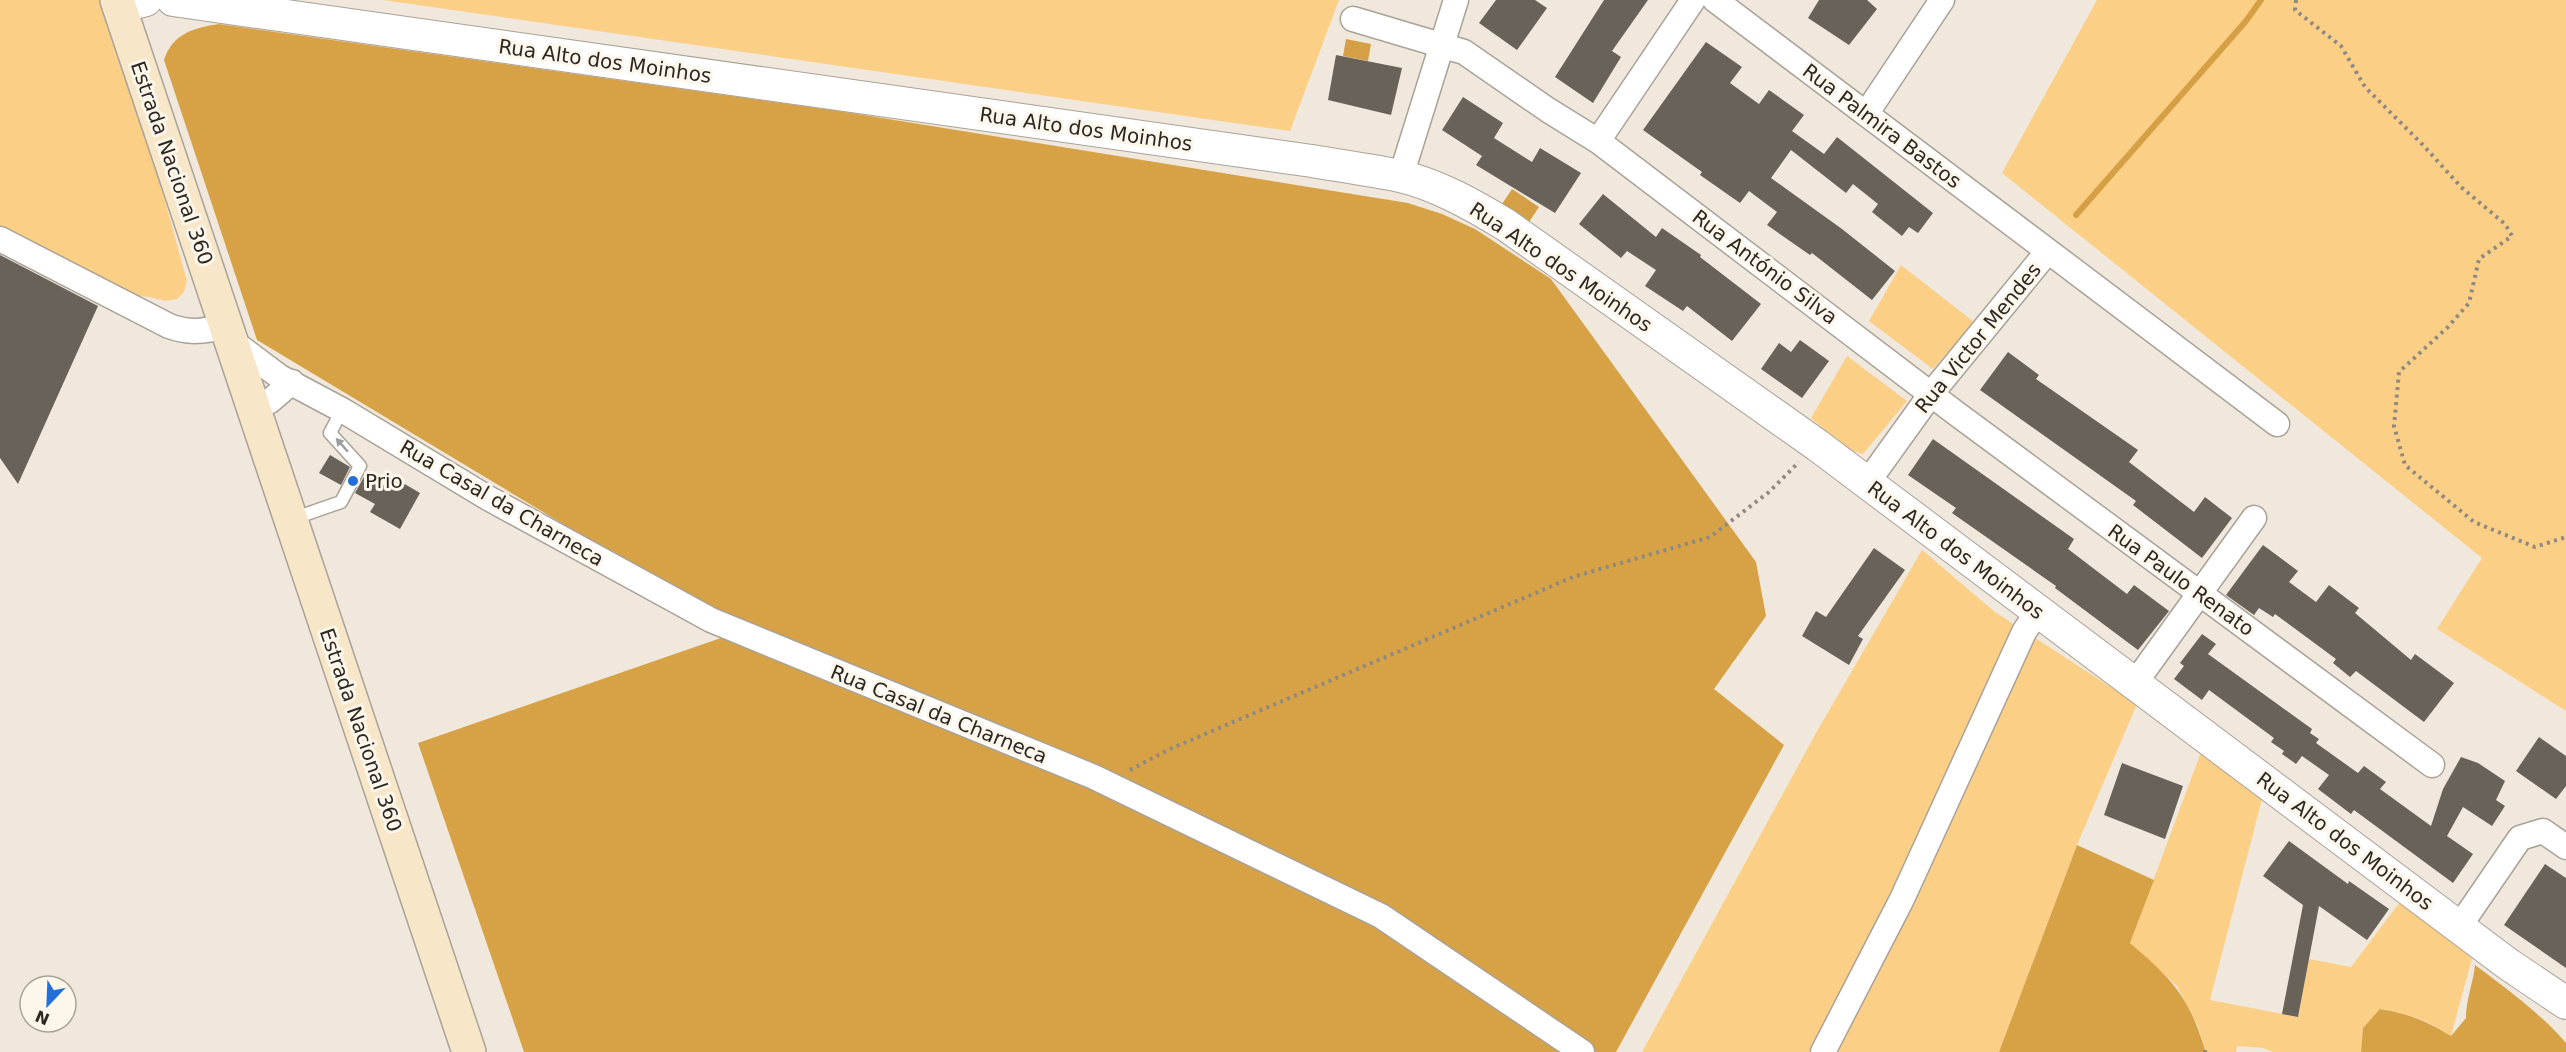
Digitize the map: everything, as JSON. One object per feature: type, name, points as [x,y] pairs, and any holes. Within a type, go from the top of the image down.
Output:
[{"type":"main road","name":"Estrada Nacional 360","points":[[127,2],[229,334],[469,1052]]},
{"type":"street","name":"Rua Alto dos Moinhos","points":[[173,0],[1312,161],[1401,176],[1439,189],[1473,205],[1506,225],[1817,445],[2508,964],[2566,1003]]},
{"type":"street","points":[[1401,176],[1456,0]]},
{"type":"street","points":[[1598,141],[1693,0]]},
{"type":"street","name":"Rua Palmira Bastos","points":[[1715,0],[2048,252]]},
{"type":"street","points":[[1866,114],[1942,0]]},
{"type":"street","name":"Rua António Silva","points":[[1353,19],[1464,51],[1548,110],[1598,141],[1745,255],[1931,394]]},
{"type":"street","points":[[0,239],[169,326],[185,332],[229,334]]},
{"type":"street","name":"Rua Victor Mendes","points":[[1867,483],[1931,394],[2048,252],[2277,424]]},
{"type":"street","name":"Rua Casal da Charneca","points":[[229,334],[286,380],[342,410],[488,498],[711,620],[1106,783],[1381,916],[1581,1052]]},
{"type":"street","points":[[249,394],[270,401],[286,380]]},
{"type":"street","name":"Rua Paulo Renato","points":[[1931,394],[2432,765]]},
{"type":"street","points":[[2135,683],[2254,518]]},
{"type":"street","points":[[1823,1052],[1902,899],[2024,632],[2038,611]]},
{"type":"street","points":[[2459,927],[2520,838],[2543,831],[2566,847]]},
{"type":"lane","points":[[290,520],[341,502],[360,466],[330,433],[342,410]]},
{"type":"path","points":[[2296,0],[2295,10],[2341,46],[2365,87],[2461,187],[2505,224],[2512,236],[2479,259],[2469,303],[2448,327],[2399,372],[2394,426],[2405,465],[2474,522],[2535,547],[2566,537]]},
{"type":"path","points":[[1106,783],[1170,750],[1574,577],[1710,537],[1769,492],[1817,445]]},
{"type":"shaded area","points":[[0,0],[110,0],[187,281],[184,292],[177,299],[166,301],[104,293],[0,239]]},
{"type":"shaded area","points":[[383,0],[1339,0],[1290,131]]},
{"type":"shaded area","points":[[2097,0],[2566,0],[2566,711],[2437,629],[2482,558],[2002,173]]},
{"type":"shaded area","points":[[219,24],[839,111],[1408,203],[1442,214],[1475,229],[1551,279],[1756,562],[1766,616],[1714,689],[1784,745],[1616,1052],[524,1052],[418,743],[741,631],[257,340],[164,60],[173,44],[186,33]]},
{"type":"shaded area","points":[[1346,39],[1371,44],[1368,61],[1343,56]]},
{"type":"shaded area","points":[[1512,189],[1539,207],[1529,222],[1502,204]]},
{"type":"shaded area","points":[[1901,265],[1974,322],[1933,369],[1869,321]]},
{"type":"shaded area","points":[[1847,356],[1907,401],[1863,454],[1847,449],[1811,418]]},
{"type":"shaded area","points":[[1922,550],[1995,612],[2137,704],[2077,845],[1999,1052],[1642,1052],[1816,733]]},
{"type":"shaded area","points":[[2201,752],[2262,799],[2210,1000],[2298,1017],[2309,959],[2351,967],[2400,902],[2472,958],[2451,1036],[2418,1018],[2381,1009],[2363,1028],[2361,1052],[2273,1052],[2263,1048],[2237,1046],[2236,1052],[2208,1052],[2205,1050],[2198,1026],[2177,986],[2130,943]]},
{"type":"shaded area","points":[[2077,845],[2154,880],[2130,943],[2177,989],[2192,1015],[2205,1050],[2208,1052],[1999,1052]]},
{"type":"shaded area","points":[[2475,965],[2545,1022],[2566,1043],[2566,1052],[2361,1052],[2363,1028],[2380,1009],[2417,1019],[2451,1036],[2466,1018]]},
{"type":"building","points":[[1496,0],[1535,0],[1547,8],[1517,50],[1479,23]]},
{"type":"building","points":[[1604,0],[1648,0],[1612,51],[1621,57],[1593,103],[1555,77]]},
{"type":"building","points":[[1819,0],[1867,0],[1877,9],[1849,45],[1808,18]]},
{"type":"building","points":[[1706,42],[1742,67],[1730,83],[1759,104],[1769,90],[1804,115],[1792,131],[1824,154],[1837,137],[1933,213],[1918,233],[1909,227],[1902,236],[1872,212],[1878,204],[1853,184],[1846,193],[1791,150],[1771,178],[1842,229],[1895,271],[1872,300],[1812,253],[1810,255],[1767,225],[1777,212],[1749,191],[1740,203],[1700,175],[1702,172],[1643,130]]},
{"type":"building","points":[[1336,55],[1402,68],[1391,115],[1328,100]]},
{"type":"building","points":[[1463,97],[1503,123],[1494,138],[1532,162],[1540,148],[1581,173],[1555,213],[1476,165],[1482,156],[1442,130]]},
{"type":"building","points":[[1603,194],[1656,237],[1662,228],[1701,255],[1700,257],[1761,304],[1732,341],[1687,306],[1683,311],[1645,286],[1656,270],[1627,251],[1621,258],[1579,224]]},
{"type":"building","points":[[0,255],[98,306],[18,484],[0,458]]},
{"type":"building","points":[[1800,340],[1829,361],[1802,398],[1761,369],[1779,343],[1791,352]]},
{"type":"building","points":[[2008,352],[2039,375],[2036,379],[2138,450],[2129,462],[2194,512],[2205,497],[2232,518],[2202,558],[2133,505],[2136,501],[1980,390]]},
{"type":"building","points":[[1933,439],[2074,539],[2068,549],[2127,594],[2134,585],[2169,611],[2138,650],[2055,588],[2056,586],[1952,513],[1956,508],[1908,475]]},
{"type":"building","points":[[330,455],[350,467],[341,485],[319,473]]},
{"type":"building","points":[[365,475],[385,486],[391,476],[420,493],[400,529],[370,512],[375,504],[355,493]]},
{"type":"building","points":[[2263,545],[2298,571],[2289,582],[2316,602],[2329,585],[2359,608],[2355,613],[2411,660],[2415,654],[2454,683],[2424,722],[2356,671],[2350,677],[2333,663],[2336,659],[2275,614],[2273,617],[2259,608],[2254,615],[2226,595]]},
{"type":"building","points":[[1874,548],[1905,570],[1858,636],[1863,639],[1849,665],[1802,636],[1816,611],[1826,617]]},
{"type":"building","points":[[2202,634],[2216,644],[2208,654],[2312,729],[2310,733],[2319,739],[2316,743],[2358,773],[2364,766],[2386,782],[2380,789],[2431,826],[2443,789],[2461,757],[2478,763],[2505,781],[2496,800],[2505,806],[2492,826],[2463,807],[2447,836],[2473,854],[2453,883],[2354,810],[2351,814],[2318,789],[2329,775],[2302,756],[2296,764],[2282,754],[2284,751],[2271,742],[2274,738],[2209,690],[2202,700],[2174,679],[2184,666],[2180,663]]},
{"type":"building","points":[[2539,737],[2566,756],[2566,786],[2556,799],[2516,771]]},
{"type":"building","points":[[2122,763],[2183,786],[2165,839],[2104,815]]},
{"type":"building","points":[[2289,841],[2348,884],[2349,881],[2389,909],[2367,940],[2319,906],[2298,1017],[2282,1014],[2303,905],[2263,876]]},
{"type":"building","points":[[2545,864],[2566,878],[2566,968],[2504,925]]},
{"type":"waterway","points":[[2076,215],[2246,21],[2261,0]]},
{"type":"place","name":"Prio","points":[[353,481]]}]
